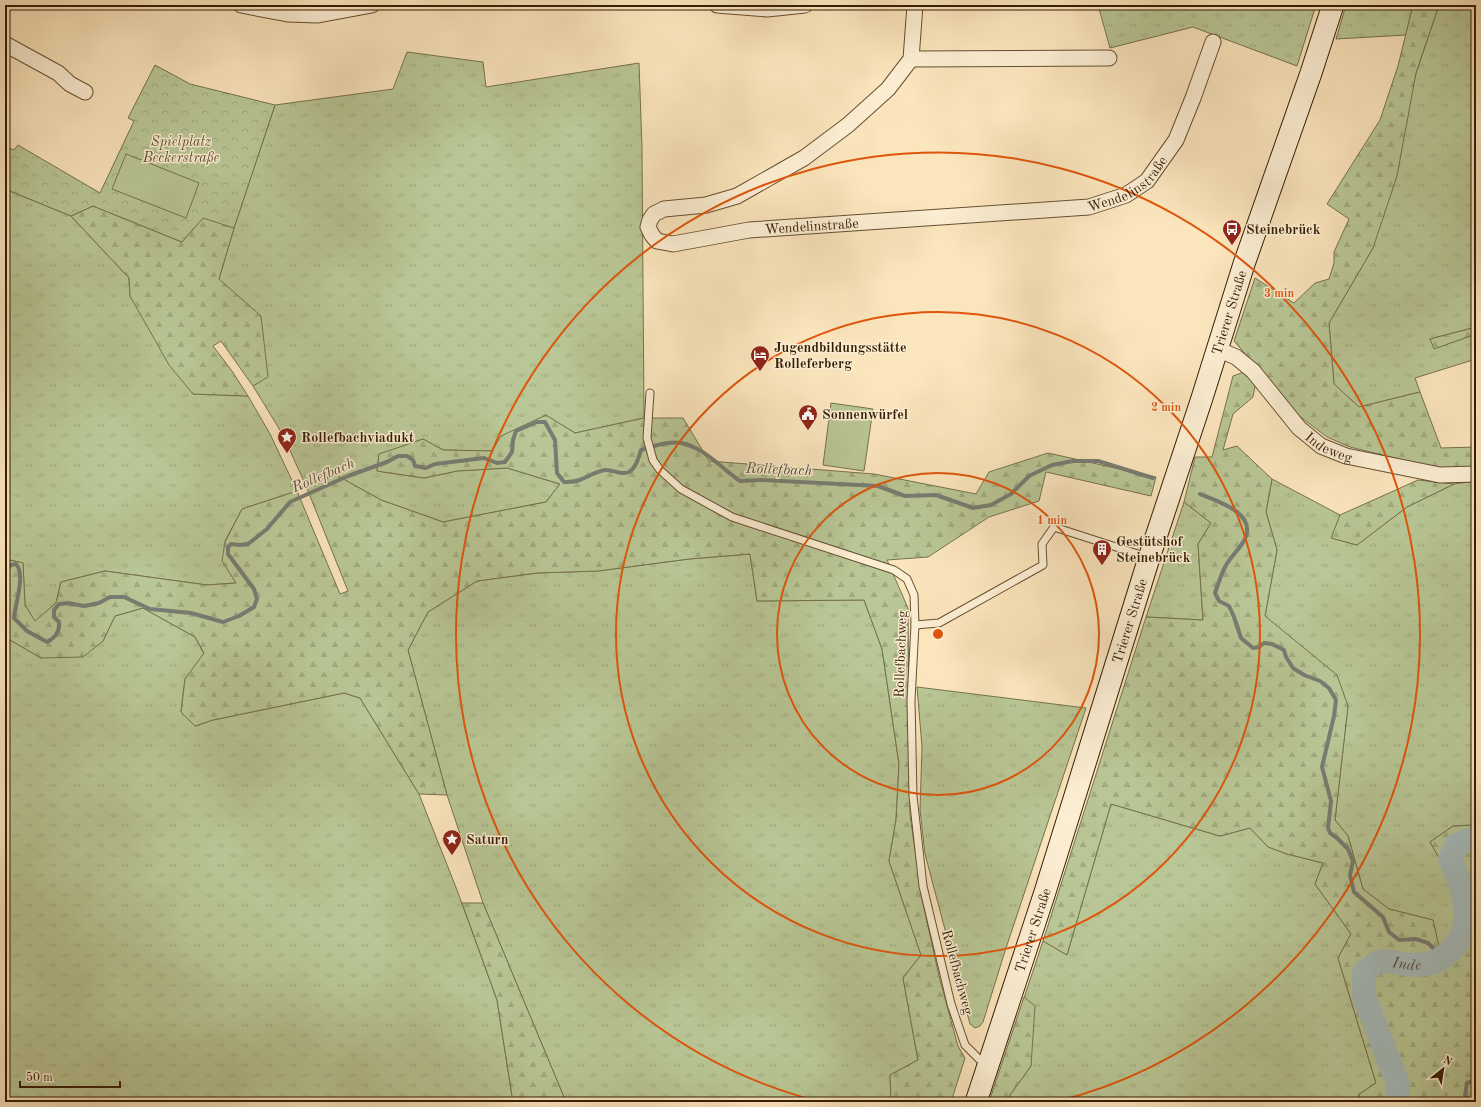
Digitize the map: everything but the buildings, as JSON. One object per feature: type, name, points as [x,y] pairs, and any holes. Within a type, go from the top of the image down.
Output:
[{"type":"main road","name":"Trierer Straße","points":[[976,1102],[1047,884],[1149,558],[1244,264],[1311,73],[1333,5]]},
{"type":"street","points":[[241,5],[287,9],[318,15],[372,5]]},
{"type":"street","points":[[717,5],[767,10],[805,5]]},
{"type":"street","points":[[915,5],[911,59],[1109,58]]},
{"type":"street","name":"Wendelinstraße","points":[[911,59],[888,89],[848,125],[804,158],[737,196],[706,204],[664,209],[654,214],[648,226],[652,235],[657,241],[673,244],[749,230],[1089,207],[1126,195],[1147,181],[1176,140],[1213,42]]},
{"type":"street","points":[[5,44],[58,73],[70,84],[85,92]]},
{"type":"street","name":"Indeweg","points":[[1217,349],[1236,357],[1253,371],[1299,428],[1321,446],[1346,456],[1440,475],[1476,474]]},
{"type":"lane","name":"Rollefbachweg","points":[[650,393],[647,438],[653,460],[660,470],[681,489],[732,517],[894,570],[907,579],[914,595],[915,625],[911,700],[913,796],[923,886],[951,1004],[965,1045],[988,1068]]},
{"type":"lane","points":[[915,625],[939,623],[1044,565],[1042,544],[1054,527],[1149,558]]},
{"type":"green space","points":[[1098,5],[1316,5],[1297,66],[1193,27],[1110,48]]},
{"type":"green space","points":[[1346,5],[1413,5],[1406,35],[1336,39]]},
{"type":"green space","points":[[1413,5],[1439,5],[1416,73],[1397,176],[1373,248],[1329,323],[1334,384],[1359,407],[1420,392],[1441,448],[1476,447],[1476,471],[1440,469],[1350,447],[1327,437],[1298,415],[1234,341],[1255,278],[1294,303],[1315,283],[1329,279],[1334,263],[1334,252],[1349,219],[1327,204],[1380,120],[1398,66]]},
{"type":"green space","points":[[1439,5],[1476,5],[1476,327],[1430,339],[1435,348],[1476,334],[1476,359],[1415,378],[1420,392],[1359,407],[1334,384],[1329,323],[1373,248],[1416,73]]},
{"type":"green space","points":[[407,52],[483,62],[486,87],[639,63],[642,148],[644,418],[575,433],[545,415],[492,451],[443,450],[423,439],[379,455],[377,471],[424,478],[457,471],[507,468],[560,484],[546,502],[443,522],[381,500],[336,475],[306,486],[283,435],[253,386],[268,376],[219,279],[234,228],[275,105],[393,89]]},
{"type":"green space","name":"Spielplatz Beckerstraße","points":[[155,65],[190,84],[275,105],[234,228],[203,218],[182,242],[93,206],[71,216],[5,189],[5,146],[14,150],[18,145],[100,193],[134,121],[128,118]]},
{"type":"green space","points":[[126,154],[199,183],[186,218],[112,189]]},
{"type":"green space","points":[[5,189],[71,216],[129,278],[130,296],[193,394],[248,396],[270,434],[297,491],[242,509],[225,541],[236,583],[207,585],[105,571],[61,582],[56,603],[35,622],[25,605],[23,563],[5,559]]},
{"type":"green space","points":[[93,206],[182,242],[203,217],[234,228],[219,279],[261,316],[268,377],[253,386],[221,341],[213,346],[232,371],[248,396],[193,394],[169,365],[130,296],[129,278],[71,216]]},
{"type":"green space","points":[[1476,327],[1476,334],[1434,349],[1430,339]]},
{"type":"green space","points":[[1247,371],[1256,381],[1253,397],[1233,414],[1223,450],[1237,446],[1272,479],[1266,512],[1277,550],[1265,616],[1337,675],[1348,706],[1335,820],[1348,836],[1363,889],[1389,909],[1433,920],[1439,947],[1453,938],[1456,887],[1430,842],[1453,826],[1476,825],[1476,1102],[1366,1102],[1358,1095],[1376,1083],[1338,958],[1351,934],[1315,884],[1323,863],[1287,854],[1268,847],[1250,828],[1220,836],[1111,804],[1067,955],[1043,941],[1146,617],[1203,620],[1198,544],[1211,523],[1184,502],[1195,457],[1212,457],[1233,376]]},
{"type":"green space","points":[[831,403],[873,409],[864,471],[823,465]]},
{"type":"green space","points":[[546,415],[575,433],[644,418],[683,418],[709,461],[874,474],[976,494],[989,472],[1048,453],[1156,477],[1151,496],[1046,472],[1039,501],[989,517],[928,557],[887,560],[908,608],[910,815],[922,899],[939,976],[958,1046],[965,1058],[951,1102],[891,1102],[890,1075],[918,1060],[903,978],[921,955],[889,861],[896,820],[899,764],[882,649],[864,600],[757,601],[750,554],[689,559],[598,571],[537,573],[477,581],[428,612],[408,650],[447,795],[419,794],[360,698],[344,693],[213,720],[195,726],[181,712],[185,679],[204,653],[195,637],[143,608],[115,616],[103,641],[83,657],[41,658],[5,637],[5,559],[23,563],[25,605],[35,621],[56,603],[61,582],[105,571],[207,585],[236,583],[222,561],[225,542],[242,509],[297,491],[340,594],[348,591],[306,486],[336,475],[381,500],[443,522],[546,502],[560,484],[507,468],[457,471],[424,478],[377,471],[379,454],[423,439],[443,450],[492,451],[501,436]]},
{"type":"green space","points":[[1272,479],[1340,515],[1332,538],[1357,545],[1407,507],[1454,484],[1476,481],[1476,825],[1453,826],[1430,842],[1456,887],[1453,938],[1439,948],[1433,920],[1389,909],[1363,889],[1348,836],[1335,820],[1348,706],[1265,616],[1277,550],[1266,512]]},
{"type":"green space","points":[[1418,480],[1454,484],[1407,507],[1357,545],[1331,538],[1340,515]]},
{"type":"green space","points":[[1184,502],[1211,523],[1198,544],[1203,620],[1146,617]]},
{"type":"green space","points":[[750,554],[757,601],[864,600],[882,649],[899,764],[896,820],[889,861],[921,955],[903,978],[918,1060],[890,1075],[891,1102],[566,1102],[483,903],[447,795],[408,650],[428,612],[477,581],[537,573],[598,571],[689,559]]},
{"type":"green space","points":[[143,608],[195,637],[204,654],[185,679],[181,712],[195,726],[213,720],[344,693],[360,698],[419,794],[457,890],[497,1000],[513,1102],[5,1102],[5,637],[41,658],[103,641],[115,616]]},
{"type":"green space","points":[[917,687],[1086,708],[1005,951],[983,1022],[980,1026],[975,1028],[970,1024],[925,854],[920,810],[922,747]]},
{"type":"green space","points":[[1111,804],[1220,836],[1250,828],[1268,847],[1287,854],[1323,863],[1315,884],[1351,934],[1338,958],[1376,1083],[1358,1095],[1366,1102],[1008,1102],[1010,1095],[1031,1066],[1023,1001],[1043,941],[1067,955]]},
{"type":"green space","points":[[462,903],[483,903],[566,1102],[513,1102],[497,1000]]},
{"type":"green space","points":[[1024,997],[1035,1006],[1031,1066],[1010,1095],[1008,1102],[989,1102]]},
{"type":"waterway","name":"Rollefbach","points":[[5,571],[11,565],[16,564],[19,569],[20,582],[14,618],[27,631],[47,642],[55,636],[59,628],[59,622],[54,617],[54,610],[59,604],[68,603],[84,606],[99,603],[110,597],[124,597],[150,609],[191,613],[223,622],[239,616],[254,607],[257,599],[254,589],[228,554],[228,547],[231,544],[248,544],[267,529],[290,502],[348,476],[387,462],[398,456],[407,456],[413,460],[415,466],[426,468],[435,464],[484,458],[497,463],[505,462],[512,452],[513,440],[516,431],[537,422],[545,422],[555,440],[557,473],[564,482],[576,481],[605,470],[620,473],[629,472],[635,465],[641,450],[661,444],[671,443],[681,443],[697,449],[740,481],[762,480],[878,486],[905,496],[936,495],[973,508],[991,505],[1011,494],[1029,476],[1052,465],[1073,461],[1098,461],[1153,478]]},
{"type":"waterway","points":[[1200,494],[1225,504],[1241,515],[1245,522],[1247,530],[1245,539],[1225,567],[1215,593],[1219,601],[1229,606],[1241,638],[1253,648],[1259,647],[1264,643],[1272,644],[1284,650],[1286,657],[1293,668],[1304,675],[1320,681],[1329,688],[1336,700],[1334,716],[1322,767],[1331,801],[1328,828],[1330,833],[1348,849],[1353,861],[1350,875],[1354,892],[1383,917],[1389,932],[1399,940],[1416,939],[1428,943],[1443,958]]},
{"type":"waterway","name":"Inde","points":[[1398,1102],[1398,1084],[1364,996],[1364,973],[1379,962],[1412,965],[1428,964],[1437,961],[1458,943],[1463,932],[1465,907],[1459,882],[1450,859],[1456,845],[1472,839],[1476,840]]},
{"type":"waterway","points":[[1469,1102],[1465,1096],[1467,1083],[1476,1080]]},
{"type":"place","name":"Steinebrück","points":[[1232,246]]},
{"type":"place","name":"Jugendbildungsstätte Rolleferberg","points":[[760,372]]},
{"type":"place","name":"Sonnenwürfel","points":[[808,431]]},
{"type":"place","name":"Rollefbachviadukt","points":[[287,454]]},
{"type":"place","name":"Gestütshof Steinebrück","points":[[1102,566]]},
{"type":"place","name":"Saturn","points":[[452,856]]}]
